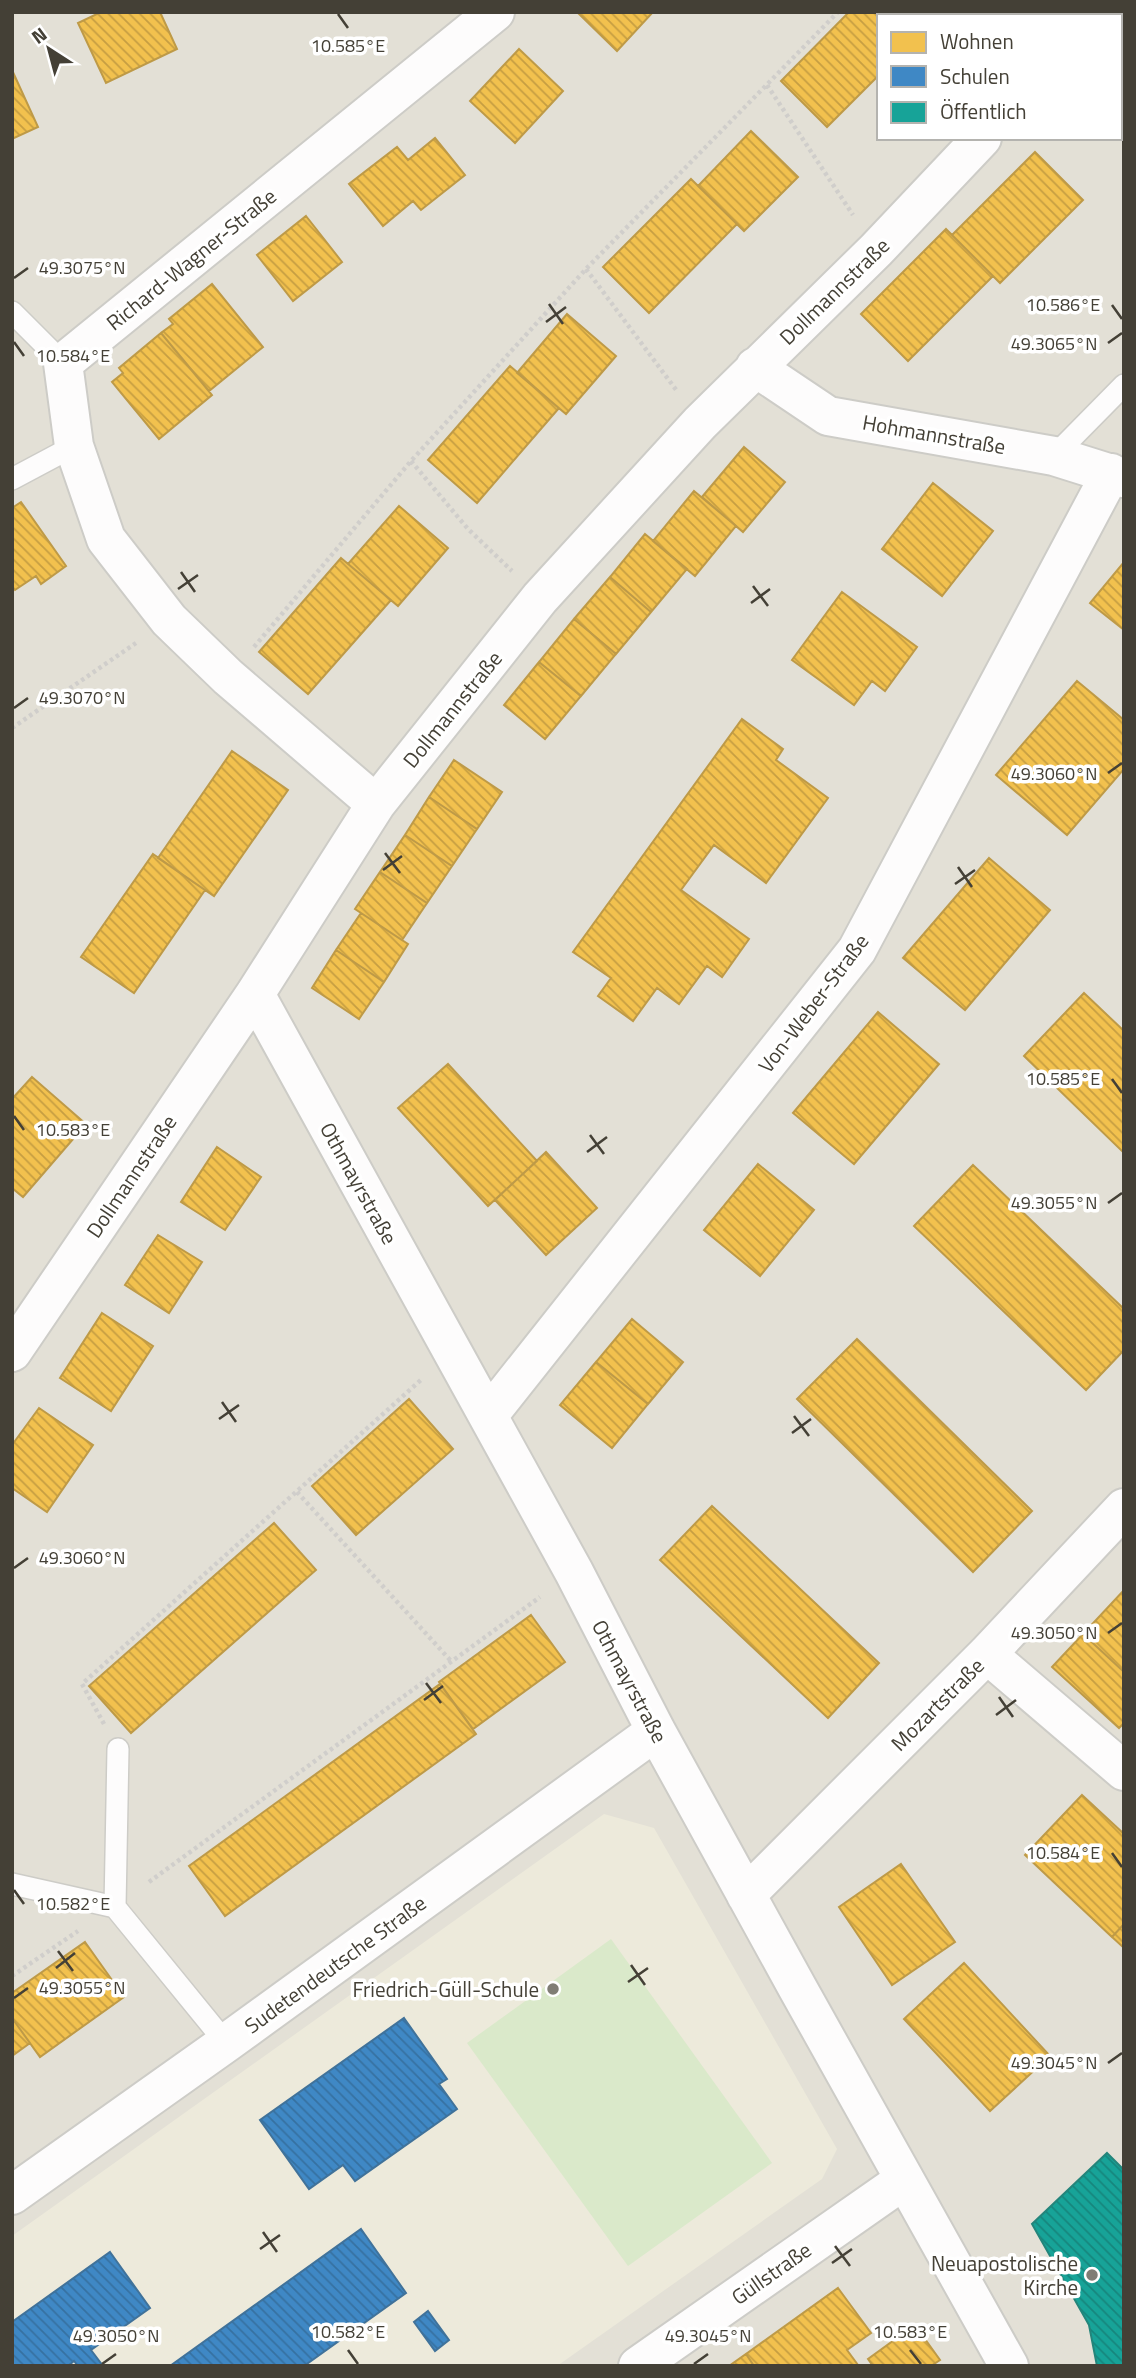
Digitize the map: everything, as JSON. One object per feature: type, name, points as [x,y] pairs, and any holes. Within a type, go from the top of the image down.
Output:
[{"type":"street","name":"Richard-Wagner-Straße","points":[[63,363],[495,12]]},
{"type":"street","name":"Dollmannstraße","points":[[12,1352],[255,994],[376,804],[540,598],[700,423],[876,250],[980,140]]},
{"type":"street","points":[[63,363],[74,446],[106,538],[169,620],[228,677],[376,804]]},
{"type":"street","name":"Hohmannstraße","points":[[755,367],[828,416],[1054,456],[1117,475]]},
{"type":"street","name":"Von-Weber-Straße","points":[[488,1416],[857,950],[1117,475]]},
{"type":"street","name":"Othmayrstraße","points":[[255,994],[574,1572],[656,1731],[746,1895],[1009,2366]]},
{"type":"street","name":"Mozartstraße","points":[[746,1895],[987,1654],[1124,1508]]},
{"type":"street","points":[[987,1654],[1124,1771]]},
{"type":"street","name":"Sudetendeutsche Straße","points":[[12,2195],[656,1731]]},
{"type":"street","name":"Güllstraße","points":[[638,2366],[904,2180]]},
{"type":"lane","points":[[12,312],[63,363]]},
{"type":"lane","points":[[1054,456],[1124,385]]},
{"type":"lane","points":[[12,478],[74,446]]},
{"type":"lane","points":[[115,1907],[118,1749]]},
{"type":"lane","points":[[12,1884],[115,1907],[226,2043]]},
{"type":"path","points":[[228,677],[411,461],[586,269],[838,12]]},
{"type":"path","points":[[767,85],[876,250]]},
{"type":"path","points":[[586,269],[700,423]]},
{"type":"path","points":[[411,461],[468,529],[540,598]]},
{"type":"path","points":[[12,728],[169,620]]},
{"type":"path","points":[[118,1749],[82,1684],[452,1352]]},
{"type":"path","points":[[297,1492],[451,1661]]},
{"type":"path","points":[[12,1976],[115,1907],[574,1572]]},
{"type":"shaded area","points":[[12,12],[1124,12],[1124,2366],[12,2366]]},
{"type":"shaded area","name":"Friedrich-Güll-Schule","points":[[604,1814],[654,1828],[837,2149],[822,2179],[557,2366],[12,2366],[12,2236]]},
{"type":"green space","points":[[611,1939],[772,2163],[628,2266],[467,2043]]},
{"type":"building: Wohnen","points":[[101,12],[160,12],[177,49],[106,83],[78,23]]},
{"type":"building: Wohnen","points":[[577,12],[653,12],[617,51]]},
{"type":"building: Wohnen","points":[[849,12],[891,14],[877,14],[877,77],[827,127],[781,81]]},
{"type":"building: Wohnen","points":[[889,12],[952,12],[950,14]]},
{"type":"building: Wohnen","points":[[519,49],[563,91],[515,143],[470,101]]},
{"type":"building: Wohnen","points":[[12,70],[38,127],[12,139]]},
{"type":"building: Wohnen","points":[[751,131],[798,177],[744,231],[698,186]]},
{"type":"building: Wohnen","points":[[435,138],[465,175],[421,210],[413,201],[383,226],[349,184],[397,147],[408,160]]},
{"type":"building: Wohnen","points":[[1035,152],[1083,200],[1000,283],[952,235]]},
{"type":"building: Wohnen","points":[[691,179],[737,224],[649,313],[603,267]]},
{"type":"building: Wohnen","points":[[306,216],[342,262],[293,301],[257,255]]},
{"type":"building: Wohnen","points":[[946,229],[993,276],[908,361],[861,314]]},
{"type":"building: Wohnen","points":[[212,284],[263,347],[209,391],[161,333],[173,324],[169,319]]},
{"type":"building: Wohnen","points":[[567,314],[616,356],[566,414],[517,373]]},
{"type":"building: Wohnen","points":[[161,333],[212,395],[159,439],[112,382],[123,373],[119,368]]},
{"type":"building: Wohnen","points":[[510,366],[559,408],[477,503],[428,460]]},
{"type":"building: Wohnen","points":[[744,447],[785,482],[743,532],[702,497]]},
{"type":"building: Wohnen","points":[[933,483],[993,531],[942,596],[882,549]]},
{"type":"building: Wohnen","points":[[694,491],[736,526],[695,576],[653,541]]},
{"type":"building: Wohnen","points":[[21,502],[66,566],[41,584],[36,576],[15,590],[12,586],[12,508]]},
{"type":"building: Wohnen","points":[[399,506],[448,548],[398,606],[348,564]]},
{"type":"building: Wohnen","points":[[645,534],[687,569],[651,612],[610,577]]},
{"type":"building: Wohnen","points":[[341,558],[391,600],[308,694],[259,652]]},
{"type":"building: Wohnen","points":[[1124,562],[1124,630],[1090,603]]},
{"type":"building: Wohnen","points":[[610,577],[651,612],[616,654],[574,619]]},
{"type":"building: Wohnen","points":[[842,592],[917,647],[885,691],[872,681],[854,705],[792,660]]},
{"type":"building: Wohnen","points":[[574,619],[616,654],[581,696],[539,662]]},
{"type":"building: Wohnen","points":[[539,662],[581,696],[545,739],[504,705]]},
{"type":"building: Wohnen","points":[[1077,681],[1124,720],[1124,769],[1067,835],[996,775]]},
{"type":"building: Wohnen","points":[[742,719],[783,749],[776,760],[828,798],[766,883],[714,845],[681,890],[749,939],[722,977],[707,966],[679,1004],[657,988],[633,1021],[598,996],[611,978],[573,952]]},
{"type":"building: Wohnen","points":[[232,751],[288,790],[214,896],[158,858]]},
{"type":"building: Wohnen","points":[[454,760],[502,792],[477,829],[429,797]]},
{"type":"building: Wohnen","points":[[429,797],[477,829],[452,866],[405,835]]},
{"type":"building: Wohnen","points":[[405,835],[452,866],[427,903],[380,872]]},
{"type":"building: Wohnen","points":[[153,854],[205,890],[134,993],[81,957]]},
{"type":"building: Wohnen","points":[[989,858],[1050,910],[965,1010],[903,958]]},
{"type":"building: Wohnen","points":[[380,872],[427,903],[402,940],[355,909]]},
{"type":"building: Wohnen","points":[[361,913],[408,944],[384,982],[336,950]]},
{"type":"building: Wohnen","points":[[336,950],[384,982],[359,1019],[312,988]]},
{"type":"building: Wohnen","points":[[1084,993],[1124,1031],[1124,1153],[1024,1056]]},
{"type":"building: Wohnen","points":[[878,1012],[939,1064],[854,1164],[793,1113]]},
{"type":"building: Wohnen","points":[[448,1064],[537,1161],[488,1206],[398,1108]]},
{"type":"building: Wohnen","points":[[32,1077],[86,1124],[23,1197],[12,1188],[12,1099]]},
{"type":"building: Wohnen","points":[[217,1147],[261,1177],[225,1230],[181,1202]]},
{"type":"building: Wohnen","points":[[546,1152],[597,1208],[546,1255],[495,1200]]},
{"type":"building: Wohnen","points":[[758,1164],[814,1210],[760,1276],[704,1230]]},
{"type":"building: Wohnen","points":[[973,1165],[1124,1309],[1124,1350],[1086,1390],[914,1226]]},
{"type":"building: Wohnen","points":[[158,1235],[202,1262],[169,1313],[125,1285]]},
{"type":"building: Wohnen","points":[[102,1313],[153,1346],[111,1411],[60,1378]]},
{"type":"building: Wohnen","points":[[632,1319],[683,1362],[648,1404],[596,1362]]},
{"type":"building: Wohnen","points":[[857,1339],[1032,1511],[973,1572],[797,1399]]},
{"type":"building: Wohnen","points":[[596,1362],[648,1404],[612,1448],[560,1405]]},
{"type":"building: Wohnen","points":[[409,1399],[453,1449],[356,1535],[312,1486]]},
{"type":"building: Wohnen","points":[[39,1408],[93,1445],[47,1512],[12,1488],[12,1445]]},
{"type":"building: Wohnen","points":[[712,1506],[879,1663],[828,1718],[660,1560]]},
{"type":"building: Wohnen","points":[[274,1523],[316,1570],[131,1733],[89,1686]]},
{"type":"building: Wohnen","points":[[1124,1590],[1124,1672],[1083,1634]]},
{"type":"building: Wohnen","points":[[531,1615],[565,1662],[473,1729],[439,1682]]},
{"type":"building: Wohnen","points":[[1083,1634],[1124,1672],[1124,1723],[1119,1728],[1052,1667]]},
{"type":"building: Wohnen","points":[[440,1684],[476,1734],[225,1916],[189,1866]]},
{"type":"building: Wohnen","points":[[1082,1795],[1124,1834],[1124,1924],[1112,1937],[1025,1855]]},
{"type":"building: Wohnen","points":[[901,1864],[955,1942],[892,1985],[839,1907]]},
{"type":"building: Wohnen","points":[[1124,1924],[1124,1948],[1112,1937]]},
{"type":"building: Wohnen","points":[[85,1942],[124,1997],[40,2057],[12,2018],[12,1993]]},
{"type":"building: Wohnen","points":[[964,1963],[1050,2056],[990,2111],[904,2019]]},
{"type":"building: Wohnen","points":[[12,2018],[30,2043],[12,2056]]},
{"type":"building: Wohnen","points":[[838,2288],[871,2333],[847,2350],[858,2365],[754,2366],[746,2354]]},
{"type":"building: Wohnen","points":[[915,2325],[940,2360],[931,2366],[873,2366],[868,2359]]},
{"type":"building: Wohnen","points":[[746,2354],[754,2366],[729,2366]]},
{"type":"building: Schulen","points":[[404,2018],[447,2079],[439,2084],[457,2109],[355,2181],[343,2165],[309,2189],[260,2120]]},
{"type":"building: Schulen","points":[[361,2229],[406,2293],[304,2366],[170,2366]]},
{"type":"building: Schulen","points":[[110,2252],[150,2308],[91,2350],[103,2366],[78,2366],[74,2361],[68,2366],[12,2366],[12,2322]]},
{"type":"building: Schulen","points":[[428,2311],[449,2340],[435,2351],[414,2322]]},
{"type":"building: Öffentlich","name":"Neuapostolische Kirche","points":[[1107,2153],[1124,2170],[1124,2366],[1097,2366],[1089,2325],[1032,2224]]},
{"type":"place","name":"Friedrich-Güll-Schule","points":[[553,1989]]},
{"type":"place","name":"Neuapostolische Kirche","points":[[1092,2275]]}]
